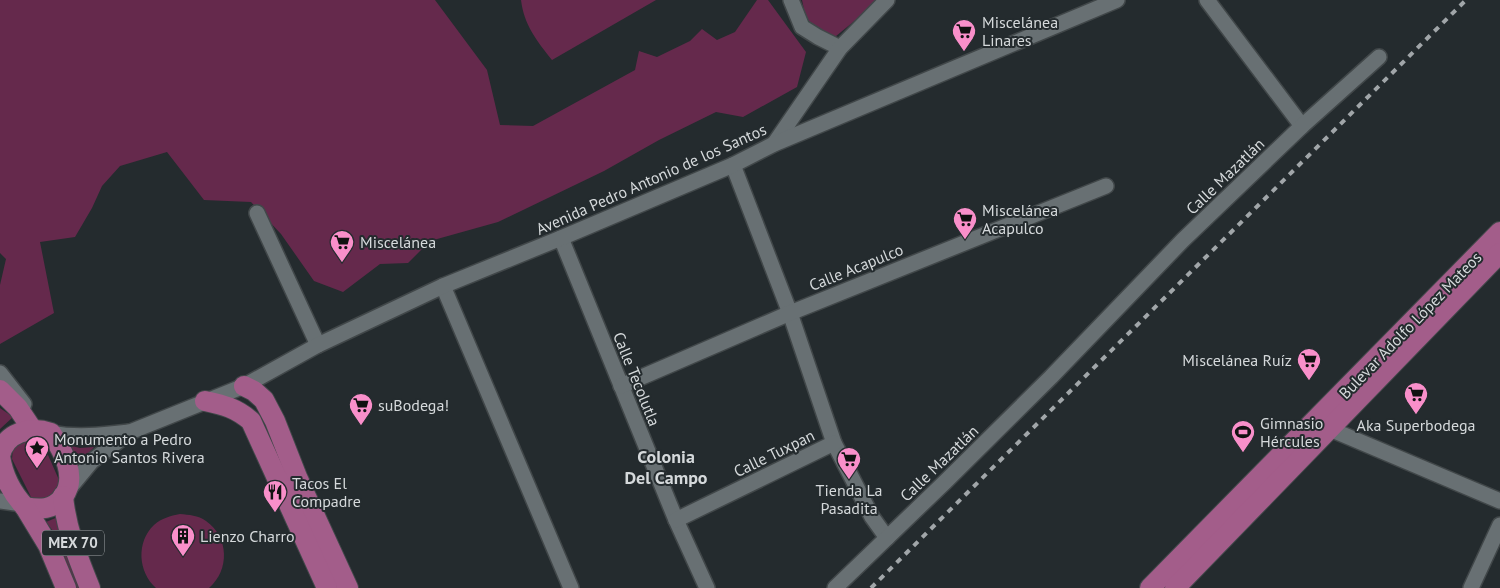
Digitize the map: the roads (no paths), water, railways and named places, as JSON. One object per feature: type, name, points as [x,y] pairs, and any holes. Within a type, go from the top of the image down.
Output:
[{"type":"main road","name":"Bulevar Adolfo López Mateos","points":[[1179,582],[1312,425],[1500,232]]},
{"type":"main road","name":"Bulevar Adolfo López Mateos","points":[[1150,588],[1179,582],[1500,253]]},
{"type":"main road","points":[[244,386],[254,391],[264,400],[348,588]]},
{"type":"main road","name":"MEX 70","points":[[0,390],[41,431],[57,442],[67,465],[70,481],[66,493],[65,516],[71,538],[90,588]]},
{"type":"main road","points":[[205,401],[225,405],[241,412],[251,421],[327,588]]},
{"type":"main road","name":"MEX 70","points":[[41,431],[18,433],[9,439],[0,451],[6,480],[48,545],[66,588]]},
{"type":"main road","name":"MEX 70","points":[[24,506],[44,509],[59,502],[66,493]]},
{"type":"street","points":[[791,0],[802,27],[818,38],[840,48]]},
{"type":"street","points":[[774,144],[840,48],[887,0]]},
{"type":"street","name":"Avenida Pedro Antonio de los Santos","points":[[130,432],[244,386],[318,345],[443,286],[733,166],[774,144],[1117,0]]},
{"type":"street","points":[[1207,0],[1302,126]]},
{"type":"street","name":"Calle Mazatlán","points":[[887,538],[1051,377],[1182,240],[1302,126],[1379,57]]},
{"type":"street","points":[[733,166],[790,313],[834,443],[872,517],[887,538],[835,588]]},
{"type":"street","name":"Calle Acapulco","points":[[621,386],[790,313],[1106,186]]},
{"type":"street","points":[[257,213],[318,345]]},
{"type":"street","name":"Calle Tecolutla","points":[[561,238],[676,520],[707,588]]},
{"type":"street","points":[[443,286],[571,588]]},
{"type":"street","points":[[0,373],[30,412],[41,431],[69,436],[95,436],[130,432]]},
{"type":"street","points":[[1330,429],[1500,501]]},
{"type":"street","points":[[66,493],[92,461],[130,432]]},
{"type":"street","name":"Calle Tuxpan","points":[[676,520],[834,443]]},
{"type":"street","points":[[0,501],[24,506]]},
{"type":"street","points":[[1471,588],[1500,525]]},
{"type":"railway","points":[[871,588],[1466,0]]},
{"type":"place","name":"Miscelánea Linares","points":[[964,52]]},
{"type":"place","name":"Miscelánea Acapulco","points":[[965,240]]},
{"type":"place","name":"Miscelánea","points":[[342,263]]},
{"type":"place","name":"Miscelánea Ruíz","points":[[1309,381]]},
{"type":"place","name":"Aka Superbodega","points":[[1416,415]]},
{"type":"place","name":"suBodega!","points":[[361,426]]},
{"type":"place","name":"Gimnasio Hércules","points":[[1243,453]]},
{"type":"place","name":"Monumento a Pedro Antonio Santos Rivera","points":[[37,469]]},
{"type":"place","name":"Tienda La Pasadita","points":[[849,480]]},
{"type":"place","name":"Tacos El Compadre","points":[[275,513]]},
{"type":"place","name":"Lienzo Charro","points":[[183,557]]},
{"type":"district","name":"Colonia Del Campo","points":[[666,467]]}]
